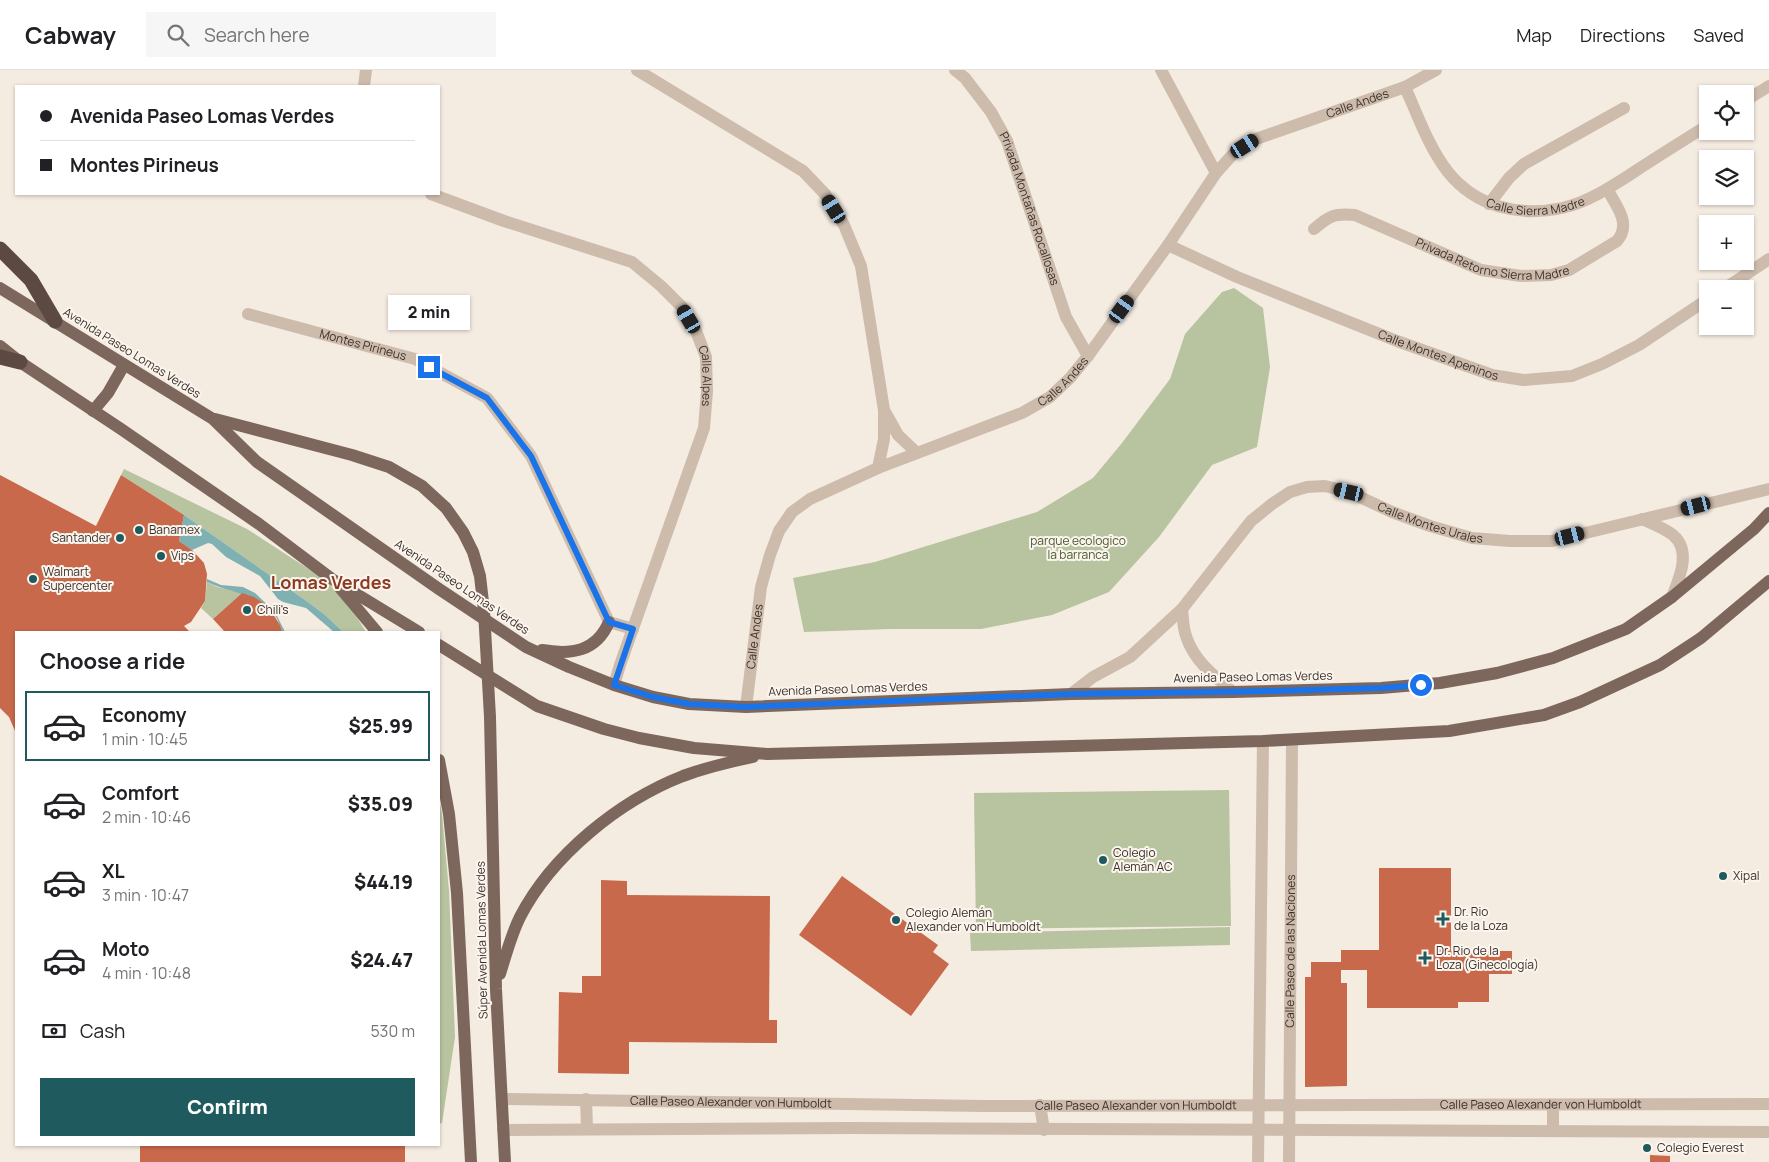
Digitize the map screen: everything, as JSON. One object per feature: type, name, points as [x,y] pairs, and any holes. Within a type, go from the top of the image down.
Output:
[{"type":"highway","points":[[0,249],[32,280],[55,321]]},
{"type":"highway","points":[[0,357],[20,362]]},
{"type":"main road","name":"Avenida Paseo Lomas Verdes","points":[[0,288],[213,419],[258,462],[439,589],[526,647],[614,685],[653,697],[689,704],[746,707],[1071,694],[1381,688],[1440,683],[1497,673],[1554,658],[1626,629],[1672,597],[1758,525],[1769,513]]},
{"type":"main road","points":[[0,346],[20,362],[259,524],[332,579],[417,631]]},
{"type":"main road","points":[[93,411],[108,394],[124,365]]},
{"type":"main road","name":"Súper Avenida Lomas Verdes","points":[[213,419],[352,455],[388,467],[422,486],[446,508],[463,532],[473,552],[480,576],[484,611],[490,717],[496,989],[505,1162]]},
{"type":"main road","points":[[332,579],[376,631]]},
{"type":"main road","points":[[440,645],[536,706],[639,738],[694,748],[767,754],[1292,740],[1449,731],[1544,715],[1580,702],[1660,665],[1700,638],[1769,581]]},
{"type":"main road","points":[[526,647],[556,652],[574,652],[593,644],[604,633],[609,622]]},
{"type":"main road","points":[[496,989],[508,947],[519,918],[537,889],[565,855],[600,824],[632,802],[683,776],[715,766],[767,754]]},
{"type":"main road","name":"Súper Avenida Lomas Verdes","points":[[440,765],[449,814],[457,893],[472,1162]]},
{"type":"street","points":[[364,85],[366,70]]},
{"type":"street","points":[[637,70],[803,171],[825,194],[844,225],[861,266],[884,410],[884,439],[878,468]]},
{"type":"street","name":"Privada Montañas Rocallosas","points":[[955,70],[965,78],[986,106],[1007,141],[1066,317],[1088,356]]},
{"type":"street","points":[[1161,70],[1216,172]]},
{"type":"street","name":"Calle Andes","points":[[746,707],[761,587],[779,531],[792,512],[810,499],[878,468],[1022,413],[1050,396],[1070,378],[1088,356],[1168,246],[1216,172],[1234,153],[1256,139],[1277,130],[1405,87],[1436,70]]},
{"type":"street","points":[[1754,95],[1769,86]]},
{"type":"street","name":"Calle Sierra Madre","points":[[1405,87],[1432,147],[1448,172],[1473,196],[1489,204],[1522,212],[1562,208],[1607,189],[1699,131]]},
{"type":"street","points":[[1489,204],[1509,178],[1524,164],[1624,108]]},
{"type":"street","name":"Privada Retorno Sierra Madre","points":[[1314,230],[1328,217],[1338,214],[1354,215],[1482,270],[1521,276],[1551,274],[1568,270],[1617,241],[1622,234],[1624,228],[1622,216],[1607,189]]},
{"type":"street","name":"Calle Alpes","points":[[434,195],[504,221],[632,262],[661,286],[682,307],[696,331],[706,357],[707,391],[704,428],[614,685]]},
{"type":"street","name":"Calle Montes Apeninos","points":[[1168,246],[1237,277],[1397,341],[1492,375],[1523,380],[1572,376],[1602,364],[1639,345],[1699,305]]},
{"type":"street","points":[[1738,280],[1769,259]]},
{"type":"street","name":"Montes Pirineus","points":[[248,314],[415,359],[487,398],[531,456],[609,622]]},
{"type":"street","points":[[884,410],[898,435],[917,454]]},
{"type":"street","name":"Calle Montes Urales","points":[[1071,694],[1093,677],[1130,657],[1182,609],[1251,520],[1290,492],[1308,487],[1325,486],[1349,492],[1399,515],[1430,526],[1472,538],[1510,541],[1552,541],[1769,489]]},
{"type":"street","points":[[1642,519],[1675,537],[1682,549],[1683,569],[1672,597]]},
{"type":"street","points":[[1182,609],[1185,635],[1194,655],[1210,673],[1233,692]]},
{"type":"street","points":[[609,622],[633,629]]},
{"type":"street","name":"Calle Paseo de las Naciones","points":[[1289,1162],[1292,740]]},
{"type":"street","points":[[1258,1162],[1263,741]]},
{"type":"street","name":"Calle Paseo Alexander von Humboldt","points":[[502,1099],[1040,1105],[1769,1104]]},
{"type":"street","points":[[586,1099],[587,1128]]},
{"type":"street","points":[[1553,1104],[1553,1131]]},
{"type":"street","points":[[1040,1105],[1044,1130]]},
{"type":"street","name":"Calle Paseo Alexander von Humboldt","points":[[503,1130],[587,1128],[849,1128],[1769,1132]]},
{"type":"green space","name":"parque ecologico la barranca","points":[[1234,288],[1263,308],[1270,367],[1257,447],[1212,465],[1159,537],[1109,592],[1052,615],[981,629],[890,629],[804,632],[793,578],[875,562],[1037,512],[1093,478],[1170,379],[1185,334],[1222,292]]},
{"type":"green space","points":[[124,469],[247,529],[327,581],[365,631],[342,631],[305,600],[184,515],[121,475]]},
{"type":"green space","points":[[207,582],[217,587],[242,593],[213,619],[201,608],[205,601]]},
{"type":"green space","name":"Colegio Alemán AC","points":[[1229,790],[1231,926],[976,929],[974,793]]},
{"type":"green space","points":[[440,804],[449,891],[455,1037],[442,1123],[440,1124]]},
{"type":"green space","points":[[1230,927],[1230,945],[971,951],[970,933]]},
{"type":"water","points":[[184,515],[305,600],[342,631],[333,631],[306,608],[278,599],[260,576],[226,557],[212,544],[208,543],[192,550],[179,541]]},
{"type":"water","points":[[207,579],[221,585],[243,587],[255,593],[275,612],[284,631],[282,631],[277,619],[270,609],[262,603],[207,582]]},
{"type":"building","points":[[0,475],[96,526],[121,475],[184,515],[179,541],[192,550],[204,563],[207,574],[205,601],[191,622],[184,626],[189,631],[15,631],[15,731],[9,717],[0,708]]},
{"type":"building","name":"Chili's","points":[[242,593],[254,597],[268,606],[282,631],[224,631],[213,619]]},
{"type":"building","points":[[1379,868],[1451,868],[1451,951],[1512,951],[1512,974],[1489,974],[1489,1002],[1458,1002],[1458,1008],[1367,1008],[1367,970],[1341,970],[1341,983],[1347,983],[1347,1086],[1305,1087],[1305,977],[1311,977],[1311,962],[1341,962],[1341,950],[1379,950]]},
{"type":"building","points":[[842,876],[938,945],[933,952],[949,964],[911,1016],[799,935]]},
{"type":"building","points":[[601,880],[627,881],[627,895],[770,896],[769,1020],[777,1020],[777,1043],[629,1042],[629,1074],[558,1073],[559,992],[582,993],[582,976],[601,976]]},
{"type":"building","points":[[140,1146],[405,1146],[405,1162],[140,1162]]},
{"type":"building","points":[[1650,1155],[1670,1156],[1670,1162],[1650,1162]]},
{"type":"place","name":"Banamex","points":[[139,530]]},
{"type":"place","name":"Santander","points":[[120,538]]},
{"type":"place","name":"Vips","points":[[161,556]]},
{"type":"place","name":"Walmart Supercenter","points":[[33,579]]},
{"type":"place","name":"Chili's","points":[[247,610]]},
{"type":"place","name":"Colegio Alemán AC","points":[[1103,860]]},
{"type":"place","name":"Xipal","points":[[1723,876]]},
{"type":"place","name":"Dr. Rio de la Loza","points":[[1443,919]]},
{"type":"place","name":"Colegio Alemán Alexander von Humboldt","points":[[896,920]]},
{"type":"place","name":"Dr. Rio de la Loza (Ginecología)","points":[[1425,958]]},
{"type":"place","name":"Colegio Everest","points":[[1647,1148]]},
{"type":"district","name":"Lomas Verdes","points":[[331,583]]},
{"type":"route","points":[[429,367],[487,398],[531,456],[609,622],[633,629],[614,685],[653,697],[689,704],[746,707],[1071,694],[1272,691],[1421,685]]}]
